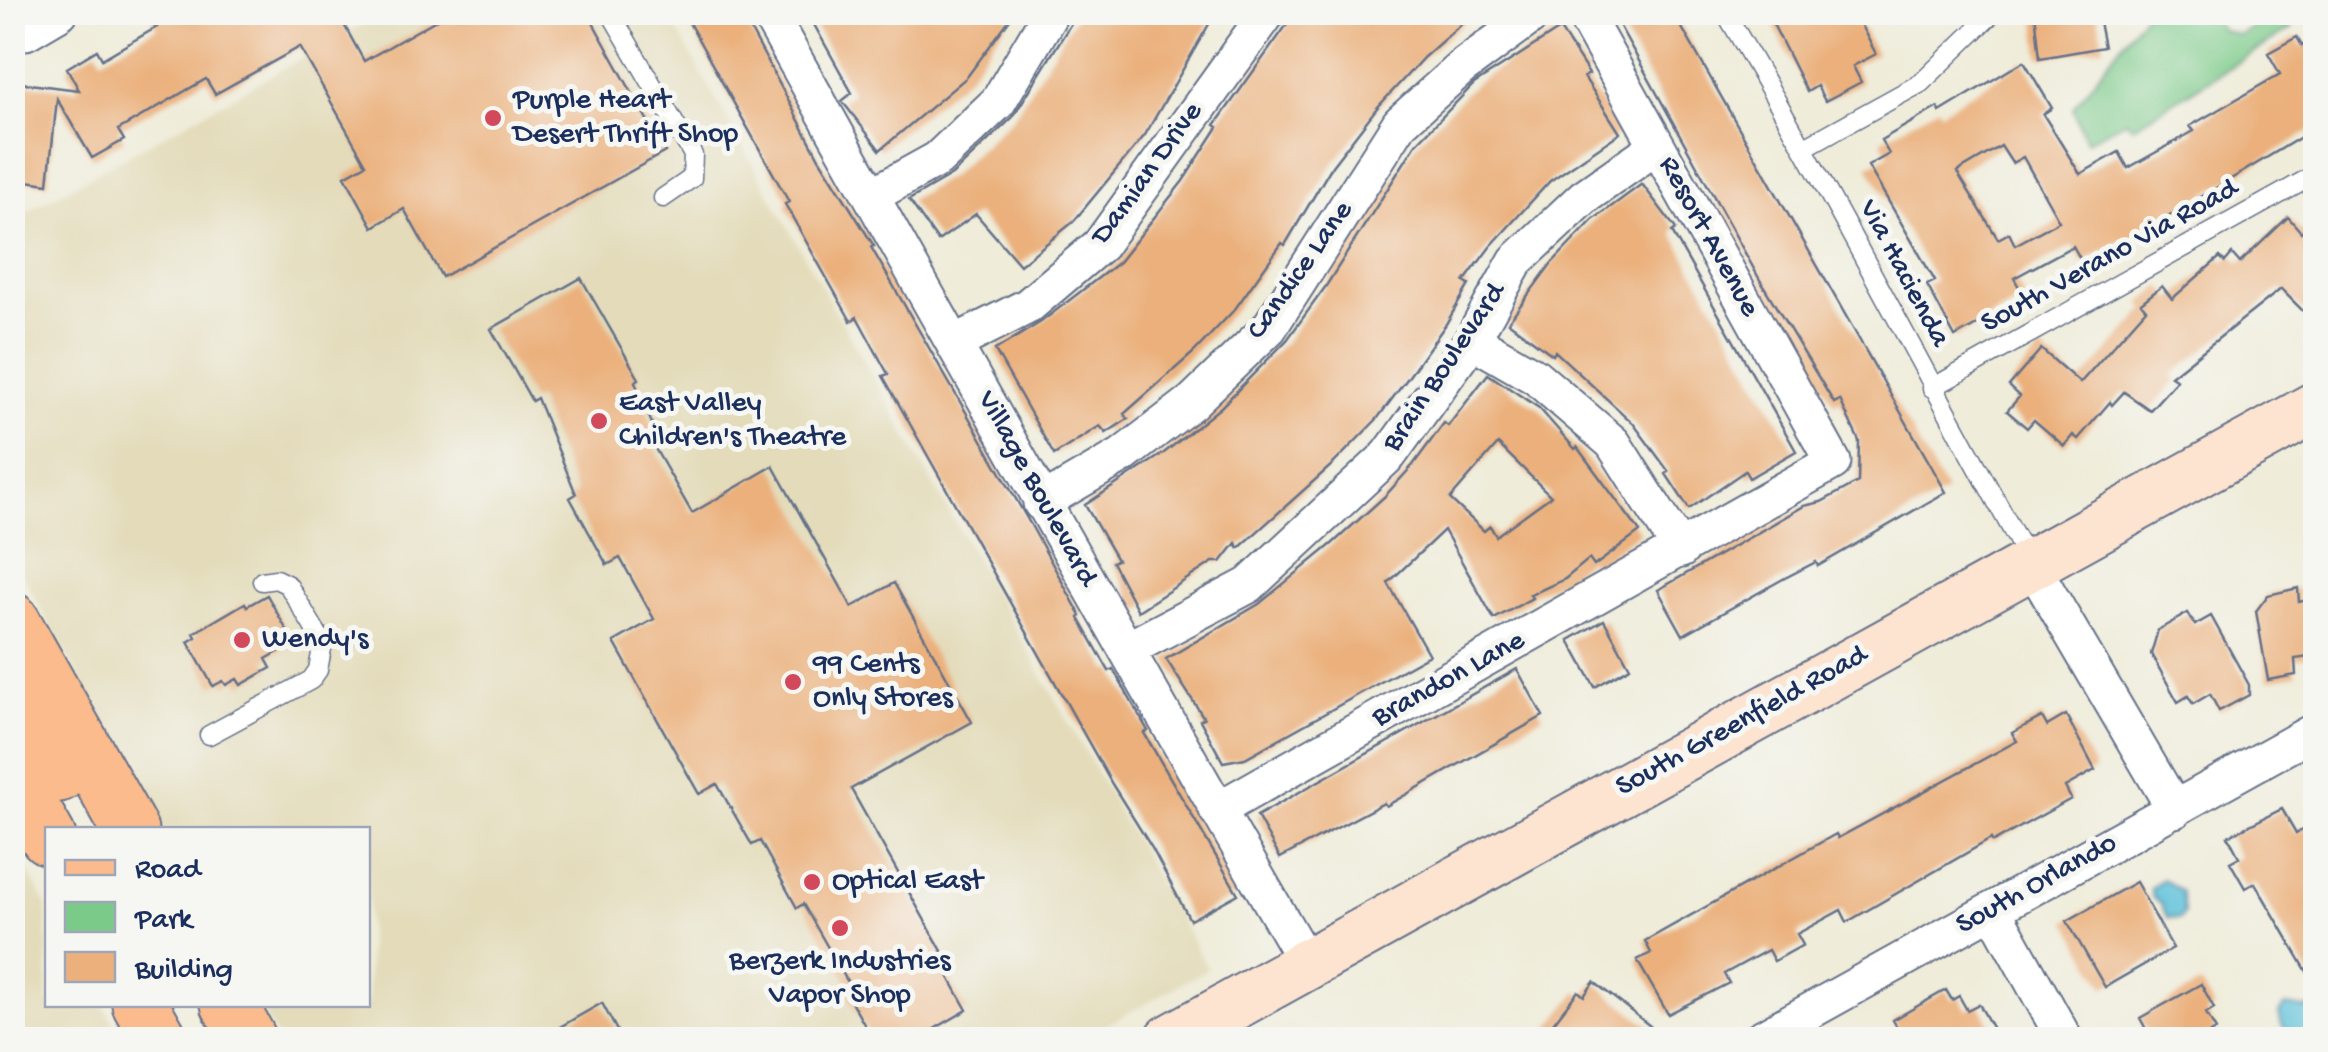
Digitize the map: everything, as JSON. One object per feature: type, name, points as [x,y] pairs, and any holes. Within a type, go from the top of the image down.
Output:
[{"type":"main road","name":"South Greenfield Road","points":[[1170,1040],[2316,407]]},
{"type":"main road","points":[[15,630],[128,827]]},
{"type":"main road","points":[[12,703],[48,754],[88,827]]},
{"type":"main road","points":[[12,774],[45,833]]},
{"type":"main road","points":[[142,1007],[160,1040]]},
{"type":"main road","points":[[231,1007],[248,1040]]},
{"type":"street","points":[[12,30],[26,32],[60,12]]},
{"type":"street","name":"Village Boulevard","points":[[768,12],[956,343],[1041,503],[1307,964]]},
{"type":"street","points":[[871,196],[938,158],[998,102],[1051,12]]},
{"type":"street","name":"Damian Drive","points":[[956,343],[1028,306],[1100,245],[1268,12]]},
{"type":"street","name":"Candice Lane","points":[[1041,503],[1123,455],[1192,402],[1269,328],[1400,122],[1461,68],[1537,12]]},
{"type":"street","name":"Resort Avenue","points":[[1582,12],[1832,462]]},
{"type":"street","name":"Brain Boulevard","points":[[1128,649],[1249,584],[1389,455],[1472,340],[1516,261],[1584,198],[1658,146]]},
{"type":"street","points":[[1472,340],[1536,377],[1612,443],[1681,550]]},
{"type":"street","name":"Brandon Lane","points":[[1217,810],[1832,462]]},
{"type":"street","points":[[2030,562],[2174,810]]},
{"type":"street","name":"South Orlando","points":[[1758,1040],[2316,730]]},
{"type":"street","points":[[1993,910],[2065,1040]]},
{"type":"lane","points":[[610,12],[693,156],[692,178],[663,198]]},
{"type":"lane","name":"Via Hacienda","points":[[1725,12],[1805,148],[1932,388],[2030,562]]},
{"type":"lane","points":[[1805,148],[1920,84],[1994,12]]},
{"type":"lane","name":"South Verano Via Road","points":[[1932,388],[2316,174]]},
{"type":"lane","points":[[209,735],[310,680],[318,670],[322,643],[288,584],[276,579],[262,580]]},
{"type":"shaded area","points":[[383,13],[667,13],[1208,969],[1081,1039],[278,1039],[260,1007],[370,1007],[370,827],[161,827],[13,558],[12,220]]},
{"type":"shaded area","points":[[13,844],[45,902],[45,1007],[104,1007],[123,1039],[13,1039]]},
{"type":"green space","points":[[2145,13],[2212,13],[2221,30],[2238,35],[2253,27],[2259,13],[2286,13],[2291,29],[2132,127],[2127,120],[2086,141],[2073,108]]},
{"type":"water","points":[[2162,879],[2181,891],[2184,912],[2180,919],[2167,917],[2161,903],[2153,898],[2151,889]]},
{"type":"water","points":[[2315,1005],[2312,1035],[2291,1035],[2282,1025],[2279,1013],[2285,1006],[2306,1009]]},
{"type":"building","name":"Purple Heart Desert Thrift Shop","points":[[149,12],[337,12],[364,61],[450,12],[587,12],[665,152],[442,277],[404,209],[373,227],[345,176],[366,164],[300,47],[215,94],[206,79],[118,130],[124,140],[92,158],[57,99],[48,184],[12,179],[12,82],[79,90],[67,68],[97,50],[102,59],[157,27]]},
{"type":"building","points":[[683,12],[741,12],[819,158],[874,246],[871,247],[1032,527],[1079,618],[1109,671],[1113,669],[1148,731],[1144,733],[1238,894],[1190,920],[883,376],[888,374],[857,317],[851,321],[785,204],[789,202]]},
{"type":"building","points":[[807,12],[1015,12],[967,77],[880,150],[842,101],[852,93]]},
{"type":"building","points":[[1078,12],[1216,12],[1145,135],[1073,222],[1020,265],[976,214],[938,241],[909,200],[952,175],[1013,117]]},
{"type":"building","points":[[1296,12],[1475,12],[1424,57],[1376,109],[1332,166],[1285,245],[1282,243],[1235,309],[1194,352],[1124,414],[1128,419],[1106,433],[1100,426],[1054,455],[995,350],[1041,322],[1119,262],[1183,181],[1218,127],[1215,125]]},
{"type":"building","points":[[1612,12],[1673,12],[1946,492],[1818,566],[1816,562],[1683,635],[1658,590],[1804,506],[1821,502],[1858,482],[1859,441],[1840,400],[1834,403],[1760,280]]},
{"type":"building","points":[[1767,12],[1854,12],[1876,54],[1853,66],[1861,82],[1825,101],[1817,86],[1807,92]]},
{"type":"building","points":[[2035,12],[2097,12],[2104,47],[2040,58]]},
{"type":"building","points":[[1560,29],[1589,74],[1584,77],[1620,133],[1550,181],[1490,247],[1464,282],[1469,285],[1446,324],[1407,379],[1377,419],[1334,463],[1239,548],[1236,543],[1221,562],[1213,562],[1138,611],[1112,562],[1117,560],[1085,505],[1164,453],[1221,407],[1287,340],[1416,144],[1474,84]]},
{"type":"building","points":[[2297,37],[2302,46],[2316,39],[2316,128],[2124,243],[2123,240],[2082,262],[2073,246],[2014,278],[2025,298],[1955,337],[1927,285],[1935,281],[1868,166],[1889,154],[1881,140],[1938,107],[1940,112],[2024,61],[2052,108],[2043,114],[2080,174],[2119,152],[2128,168],[2194,131],[2190,126],[2280,74],[2268,53]],"holes":[[[2001,146],[2012,163],[2023,157],[2059,221],[2015,245],[2009,233],[1998,239],[1957,172]]]},
{"type":"building","points":[[1642,184],[1676,229],[1672,232],[1796,451],[1749,478],[1745,471],[1689,509],[1666,474],[1669,472],[1633,423],[1555,351],[1553,355],[1508,322],[1551,264],[1593,220]]},
{"type":"building","points":[[2288,217],[2301,232],[2316,218],[2316,324],[2281,289],[2171,376],[2177,380],[2150,410],[2124,392],[2112,405],[2110,402],[2078,439],[2073,435],[2064,446],[2034,420],[2027,428],[2007,411],[2020,396],[2009,386],[2041,349],[2080,383],[2146,309],[2141,303],[2162,286],[2172,299],[2220,257],[2225,262],[2232,254],[2240,263]]},
{"type":"building","points":[[581,278],[639,379],[635,382],[659,441],[653,445],[692,513],[773,466],[852,607],[894,583],[972,722],[851,789],[942,951],[936,954],[967,1010],[915,1040],[873,1040],[848,996],[854,993],[803,904],[797,908],[760,841],[752,845],[717,784],[699,794],[614,642],[654,619],[620,558],[607,565],[570,498],[576,494],[537,398],[532,401],[491,329]]},
{"type":"building","points":[[1488,374],[1539,408],[1577,447],[1640,532],[1594,566],[1589,559],[1565,579],[1530,595],[1532,598],[1494,619],[1444,530],[1388,583],[1429,655],[1245,758],[1223,762],[1200,720],[1204,718],[1166,659],[1259,604],[1332,544],[1385,496],[1444,423],[1448,426]],"holes":[[[1498,444],[1551,496],[1496,536],[1490,526],[1484,531],[1450,499]]]},
{"type":"building","points":[[2298,588],[2299,602],[2316,598],[2316,656],[2295,659],[2296,675],[2268,680],[2256,611],[2268,595]]},
{"type":"building","name":"Wendy's","points":[[267,595],[294,643],[266,659],[271,668],[241,685],[237,679],[213,686],[188,642],[196,637],[194,633],[245,603],[247,606]]},
{"type":"building","points":[[2188,613],[2195,625],[2211,616],[2249,685],[2249,695],[2219,711],[2210,694],[2193,704],[2188,696],[2178,702],[2151,654],[2158,630]]},
{"type":"building","points":[[1604,620],[1630,667],[1595,687],[1569,640]]},
{"type":"building","points":[[1517,669],[1543,716],[1386,806],[1384,803],[1280,858],[1257,816]]},
{"type":"building","points":[[2066,715],[2095,770],[2065,787],[2071,799],[1993,842],[1991,839],[1847,922],[1841,910],[1797,934],[1803,945],[1774,961],[1768,950],[1724,974],[1729,983],[1668,1014],[1637,960],[1651,953],[1645,941],[1836,834],[1838,838],[2017,741],[2012,733],[2042,717],[2047,726]]},
{"type":"building","points":[[2282,809],[2296,833],[2308,826],[2316,840],[2316,987],[2255,883],[2245,888],[2230,862],[2239,857],[2228,836]]},
{"type":"building","points":[[2136,882],[2173,948],[2105,987],[2067,921]]},
{"type":"building","points":[[1594,982],[1650,1026],[1640,1040],[1540,1040],[1578,991],[1584,996]]},
{"type":"building","points":[[2201,984],[2214,1008],[2206,1013],[2216,1030],[2198,1040],[2152,1040],[2140,1018]]},
{"type":"building","points":[[1946,990],[1952,1000],[1959,996],[1967,1010],[1979,1004],[1999,1040],[1904,1040],[1893,1020]]},
{"type":"building","points":[[602,1003],[622,1040],[537,1040]]},
{"type":"place","name":"Purple Heart Desert Thrift Shop","points":[[493,118]]},
{"type":"place","name":"East Valley Children's Theatre","points":[[599,421]]},
{"type":"place","name":"Wendy's","points":[[242,640]]},
{"type":"place","name":"99 Cents Only Stores","points":[[793,682]]},
{"type":"place","name":"Optical East","points":[[812,882]]},
{"type":"place","name":"Berzerk Industries Vapor Shop","points":[[840,928]]}]
